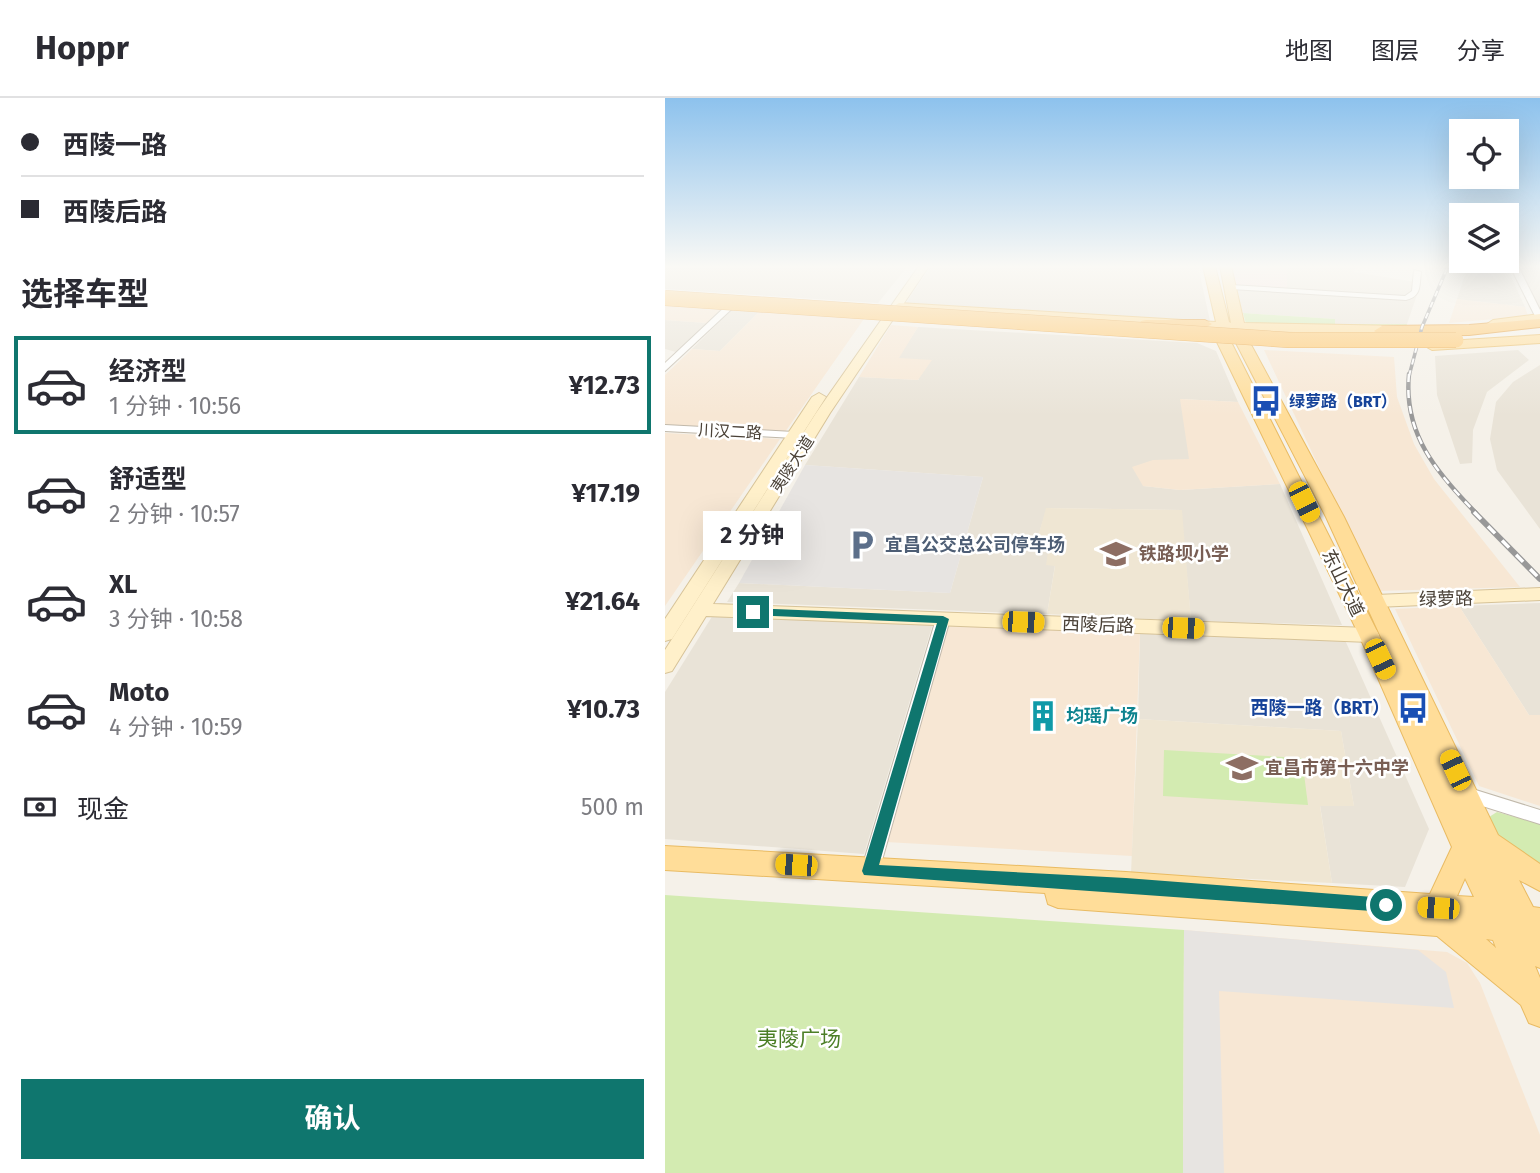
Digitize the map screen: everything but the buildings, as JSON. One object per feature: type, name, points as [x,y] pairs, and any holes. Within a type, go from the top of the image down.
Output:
[{"type":"highway","points":[[938,316],[979,321],[1225,332]]},
{"type":"highway","points":[[957,316],[1297,336],[1455,337]]},
{"type":"highway","points":[[968,316],[1142,324],[1225,332]]},
{"type":"highway","points":[[979,316],[1369,342],[1539,329]]},
{"type":"highway","points":[[1382,331],[1539,329]]},
{"type":"main road","name":"夷陵大道","points":[[665,634],[794,435],[881,316]]},
{"type":"main road","name":"夷陵大道","points":[[665,666],[881,316]]},
{"type":"main road","points":[[957,316],[1225,332],[1382,331]]},
{"type":"main road","points":[[980,316],[1225,332],[1366,347],[1452,346],[1539,329]]},
{"type":"main road","name":"东山大道","points":[[1221,316],[1225,332],[1466,794],[1478,844],[1516,920],[1537,1005]]},
{"type":"main road","name":"东山大道","points":[[1225,332],[1227,316]]},
{"type":"main road","name":"绿萝路","points":[[1363,601],[1540,594]]},
{"type":"main road","name":"东山大道","points":[[1363,601],[1369,635],[1516,920],[1540,954]]},
{"type":"main road","name":"西陵后路","points":[[701,610],[1369,635]]},
{"type":"main road","points":[[1441,916],[1478,844],[1540,879]]},
{"type":"main road","points":[[665,858],[1126,885],[1441,916],[1537,1005]]},
{"type":"main road","points":[[665,870],[1516,920]]},
{"type":"street","points":[[665,368],[720,316]]},
{"type":"street","points":[[665,351],[679,355]]},
{"type":"street","name":"川汉二路","points":[[665,428],[794,435]]},
{"type":"street","points":[[870,871],[943,619]]},
{"type":"street","points":[[1466,794],[1540,817]]},
{"type":"shaded area","points":[[665,316],[714,316],[707,323],[665,320]]},
{"type":"shaded area","points":[[725,316],[755,316],[720,351],[692,349]]},
{"type":"shaded area","points":[[755,316],[866,316],[785,432],[665,425],[665,375],[692,349],[720,351]]},
{"type":"shaded area","points":[[1123,316],[1209,316],[1210,321]]},
{"type":"shaded area","points":[[1292,316],[1410,316],[1407,324],[1335,324],[1335,319]]},
{"type":"shaded area","points":[[1451,316],[1526,316],[1449,323]]},
{"type":"shaded area","points":[[665,320],[707,323],[676,352],[665,349]]},
{"type":"shaded area","points":[[891,325],[918,327],[899,358],[932,360],[918,380],[859,377]]},
{"type":"shaded area","points":[[918,327],[1197,343],[1216,351],[1238,402],[1181,399],[1190,460],[1153,460],[1143,486],[1180,490],[1280,484],[1342,625],[1191,621],[1181,510],[1047,508],[1036,543],[1049,544],[1055,565],[1047,614],[727,602],[739,583],[950,593],[983,477],[805,465],[859,377],[919,380],[898,358]]},
{"type":"shaded area","points":[[1264,350],[1394,357],[1397,397],[1414,444],[1434,479],[1520,587],[1377,591]]},
{"type":"shaded area","points":[[1518,350],[1529,360],[1487,392],[1473,430],[1472,463],[1460,464],[1437,395],[1435,356]]},
{"type":"shaded area","points":[[1540,365],[1540,529],[1497,470],[1490,439],[1496,402],[1513,382]]},
{"type":"shaded area","points":[[1180,399],[1238,402],[1280,484],[1180,490],[1143,486],[1132,467],[1153,460],[1189,459]]},
{"type":"shaded area","points":[[665,433],[780,439],[665,606]]},
{"type":"shaded area","name":"宜昌公交总公司停车场","points":[[805,465],[983,477],[950,593],[739,583]]},
{"type":"shaded area","name":"铁路坝小学","points":[[1046,508],[1182,510],[1191,621],[1047,614],[1055,566],[1046,565],[1049,545],[1036,544]]},
{"type":"shaded area","points":[[1540,603],[1540,715],[1529,715],[1459,606]]},
{"type":"shaded area","points":[[1459,606],[1529,715],[1540,715],[1540,806],[1479,786],[1395,609]]},
{"type":"shaded area","points":[[713,615],[933,623],[864,854],[665,839],[665,692]]},
{"type":"shaded area","points":[[948,625],[1140,633],[1132,856],[886,842]]},
{"type":"shaded area","points":[[1140,633],[1345,640],[1429,829],[1405,887],[1332,883],[1320,805],[1354,806],[1341,731],[1138,719]]},
{"type":"shaded area","name":"宜昌市第十六中学","points":[[1138,719],[1341,731],[1354,806],[1320,806],[1332,883],[1131,873]]},
{"type":"shaded area","points":[[1184,930],[1447,952],[1467,963],[1480,983],[1540,1135],[1540,1173],[1183,1173]]},
{"type":"shaded area","points":[[1184,930],[1418,950],[1446,972],[1454,1008],[1219,991],[1224,1173],[1183,1173]]},
{"type":"green space","points":[[1244,316],[1335,319],[1335,324],[1407,324],[1406,327],[1246,324]]},
{"type":"green space","points":[[1164,750],[1302,758],[1308,805],[1163,796]]},
{"type":"green space","points":[[1497,812],[1540,824],[1540,866],[1498,838],[1489,817]]},
{"type":"green space","name":"夷陵广场","points":[[665,895],[1184,930],[1183,1173],[665,1173]]},
{"type":"railway","points":[[1409,376],[1427,316]]},
{"type":"railway","points":[[1409,376],[1411,415],[1417,434],[1436,467],[1476,513]]},
{"type":"railway","points":[[1474,512],[1540,579]]},
{"type":"place","name":"绿萝路（BRT）","points":[[1266,401]]},
{"type":"place","name":"宜昌公交总公司停车场","points":[[862,545]]},
{"type":"place","name":"铁路坝小学","points":[[1116,554]]},
{"type":"place","name":"西陵一路（BRT）","points":[[1413,708]]},
{"type":"place","name":"均瑶广场","points":[[1043,716]]},
{"type":"place","name":"宜昌市第十六中学","points":[[1242,768]]},
{"type":"route","points":[[753,612],[943,619],[870,871],[1126,885],[1386,905]]}]
